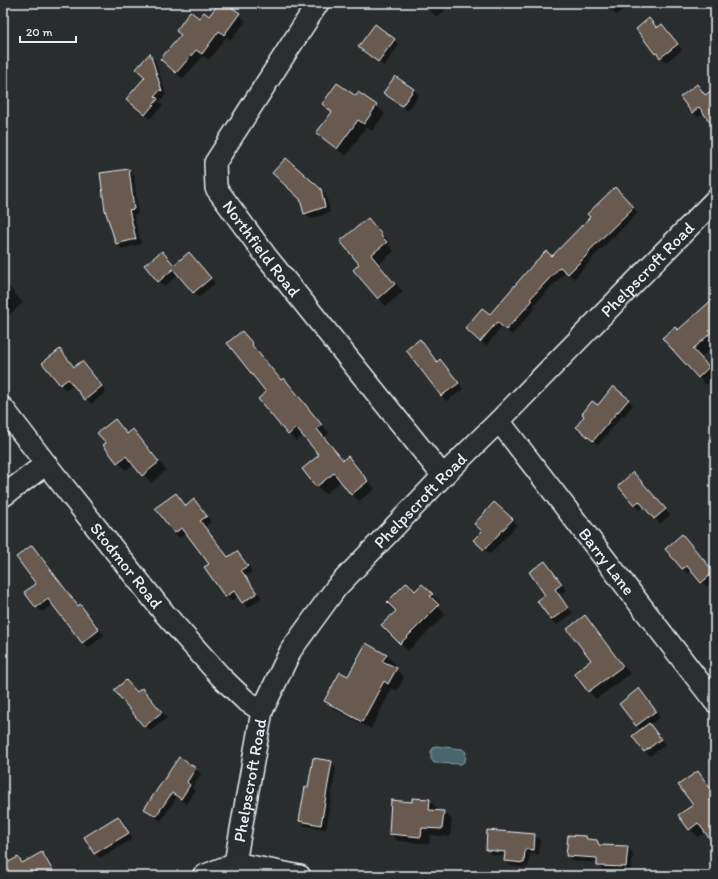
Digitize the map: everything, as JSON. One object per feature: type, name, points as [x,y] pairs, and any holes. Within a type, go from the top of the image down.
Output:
[{"type":"street","name":"Northfield Road","points":[[318,3],[215,163],[216,188],[266,256],[443,476]]},
{"type":"street","name":"Phelpscroft Road","points":[[235,863],[262,712],[291,650],[336,588],[443,476],[499,421],[715,200]]},
{"type":"street","name":"Stodmor Road","points":[[3,408],[170,620],[226,682],[245,700],[262,712]]},
{"type":"street","name":"Barry Lane","points":[[499,421],[715,702]]},
{"type":"street","points":[[3,496],[46,464]]},
{"type":"street","points":[[203,876],[235,863],[300,876]]},
{"type":"water","points":[[435,746],[462,749],[466,752],[465,761],[461,764],[434,763],[431,759],[431,751]]},
{"type":"building","points":[[219,3],[225,3],[240,13],[224,35],[219,31],[202,54],[196,50],[176,73],[160,59],[181,35],[176,31],[190,11],[199,18],[204,12],[209,16]]},
{"type":"building","points":[[649,18],[657,28],[662,24],[678,44],[660,58],[657,53],[655,54],[636,29]]},
{"type":"building","points":[[375,24],[395,39],[378,62],[358,47]]},
{"type":"building","points":[[150,53],[162,91],[160,90],[155,96],[158,99],[145,115],[126,99],[145,77],[136,69]]},
{"type":"building","points":[[395,76],[414,89],[402,106],[383,93]]},
{"type":"building","points":[[337,83],[356,96],[358,92],[377,105],[364,124],[358,120],[337,149],[316,133],[332,112],[322,104]]},
{"type":"building","points":[[697,84],[705,95],[715,88],[715,129],[699,107],[692,113],[680,97]]},
{"type":"building","points":[[286,158],[321,189],[325,207],[304,214],[300,199],[272,173]]},
{"type":"building","points":[[129,169],[134,209],[129,210],[136,239],[116,244],[105,210],[100,173]]},
{"type":"building","points":[[615,187],[634,207],[568,274],[560,267],[530,299],[532,301],[506,330],[497,322],[480,342],[465,328],[482,308],[490,314],[546,251],[552,256],[590,217],[587,214]]},
{"type":"building","points":[[368,218],[387,242],[371,255],[395,284],[378,299],[353,270],[359,264],[340,241]]},
{"type":"building","points":[[162,251],[174,265],[189,252],[211,278],[193,293],[173,269],[158,282],[144,265]]},
{"type":"building","points":[[715,297],[715,329],[693,349],[709,367],[698,378],[662,338],[675,327],[678,330]]},
{"type":"building","points":[[242,331],[281,380],[284,378],[322,425],[317,429],[343,460],[348,456],[368,481],[351,495],[334,473],[316,487],[302,469],[319,455],[296,428],[288,435],[258,399],[266,392],[227,343]]},
{"type":"building","points":[[420,339],[437,362],[440,359],[459,383],[441,396],[406,350]]},
{"type":"building","points":[[60,349],[74,367],[82,361],[102,386],[85,400],[68,379],[60,385],[42,363]]},
{"type":"building","points":[[613,386],[629,399],[593,441],[576,427],[584,416],[582,414],[592,401],[598,405]]},
{"type":"building","points":[[115,419],[127,434],[133,429],[159,462],[142,476],[126,456],[117,463],[103,445],[106,443],[97,433]]},
{"type":"building","points":[[633,472],[666,509],[654,519],[639,501],[634,505],[618,486]]},
{"type":"building","points":[[176,493],[186,506],[194,499],[207,516],[200,521],[228,557],[237,551],[248,566],[241,570],[257,593],[242,603],[234,591],[225,597],[204,567],[209,564],[182,528],[174,533],[155,508]]},
{"type":"building","points":[[494,502],[513,519],[484,550],[473,540],[482,531],[474,524]]},
{"type":"building","points":[[682,534],[714,572],[701,583],[687,566],[682,569],[665,549]]},
{"type":"building","points":[[32,545],[78,606],[80,604],[99,630],[82,643],[48,599],[36,608],[24,592],[36,584],[16,557]]},
{"type":"building","points":[[545,561],[562,584],[555,589],[568,608],[551,620],[537,601],[545,595],[529,572]]},
{"type":"building","points":[[407,582],[415,591],[422,584],[433,594],[430,596],[439,605],[400,644],[381,625],[396,611],[387,602]]},
{"type":"building","points":[[585,615],[623,666],[588,692],[574,673],[591,660],[567,629]]},
{"type":"building","points":[[366,643],[387,655],[382,661],[397,668],[388,684],[384,681],[362,722],[324,701],[340,672],[348,676]]},
{"type":"building","points":[[126,680],[137,692],[142,688],[162,712],[144,727],[114,690]]},
{"type":"building","points":[[639,688],[656,711],[636,726],[619,704]]},
{"type":"building","points":[[649,723],[661,739],[644,752],[632,736]]},
{"type":"building","points":[[179,757],[196,768],[187,782],[190,785],[181,799],[172,793],[156,816],[144,809]]},
{"type":"building","points":[[313,758],[332,761],[321,825],[299,821],[305,787],[308,787]]},
{"type":"building","points":[[698,771],[715,795],[715,846],[698,823],[689,830],[678,815],[693,805],[678,785]]},
{"type":"building","points":[[412,798],[430,799],[429,810],[444,811],[442,829],[422,828],[421,837],[389,834],[391,800],[412,802]]},
{"type":"building","points":[[118,816],[129,833],[94,854],[84,837]]},
{"type":"building","points":[[487,830],[535,834],[534,850],[525,849],[524,863],[504,861],[505,852],[486,850]]},
{"type":"building","points":[[568,835],[586,836],[587,839],[597,840],[599,845],[628,846],[626,867],[597,866],[597,858],[566,856]]},
{"type":"building","points":[[42,852],[53,871],[44,876],[3,876],[3,865],[18,857],[22,863]]}]
